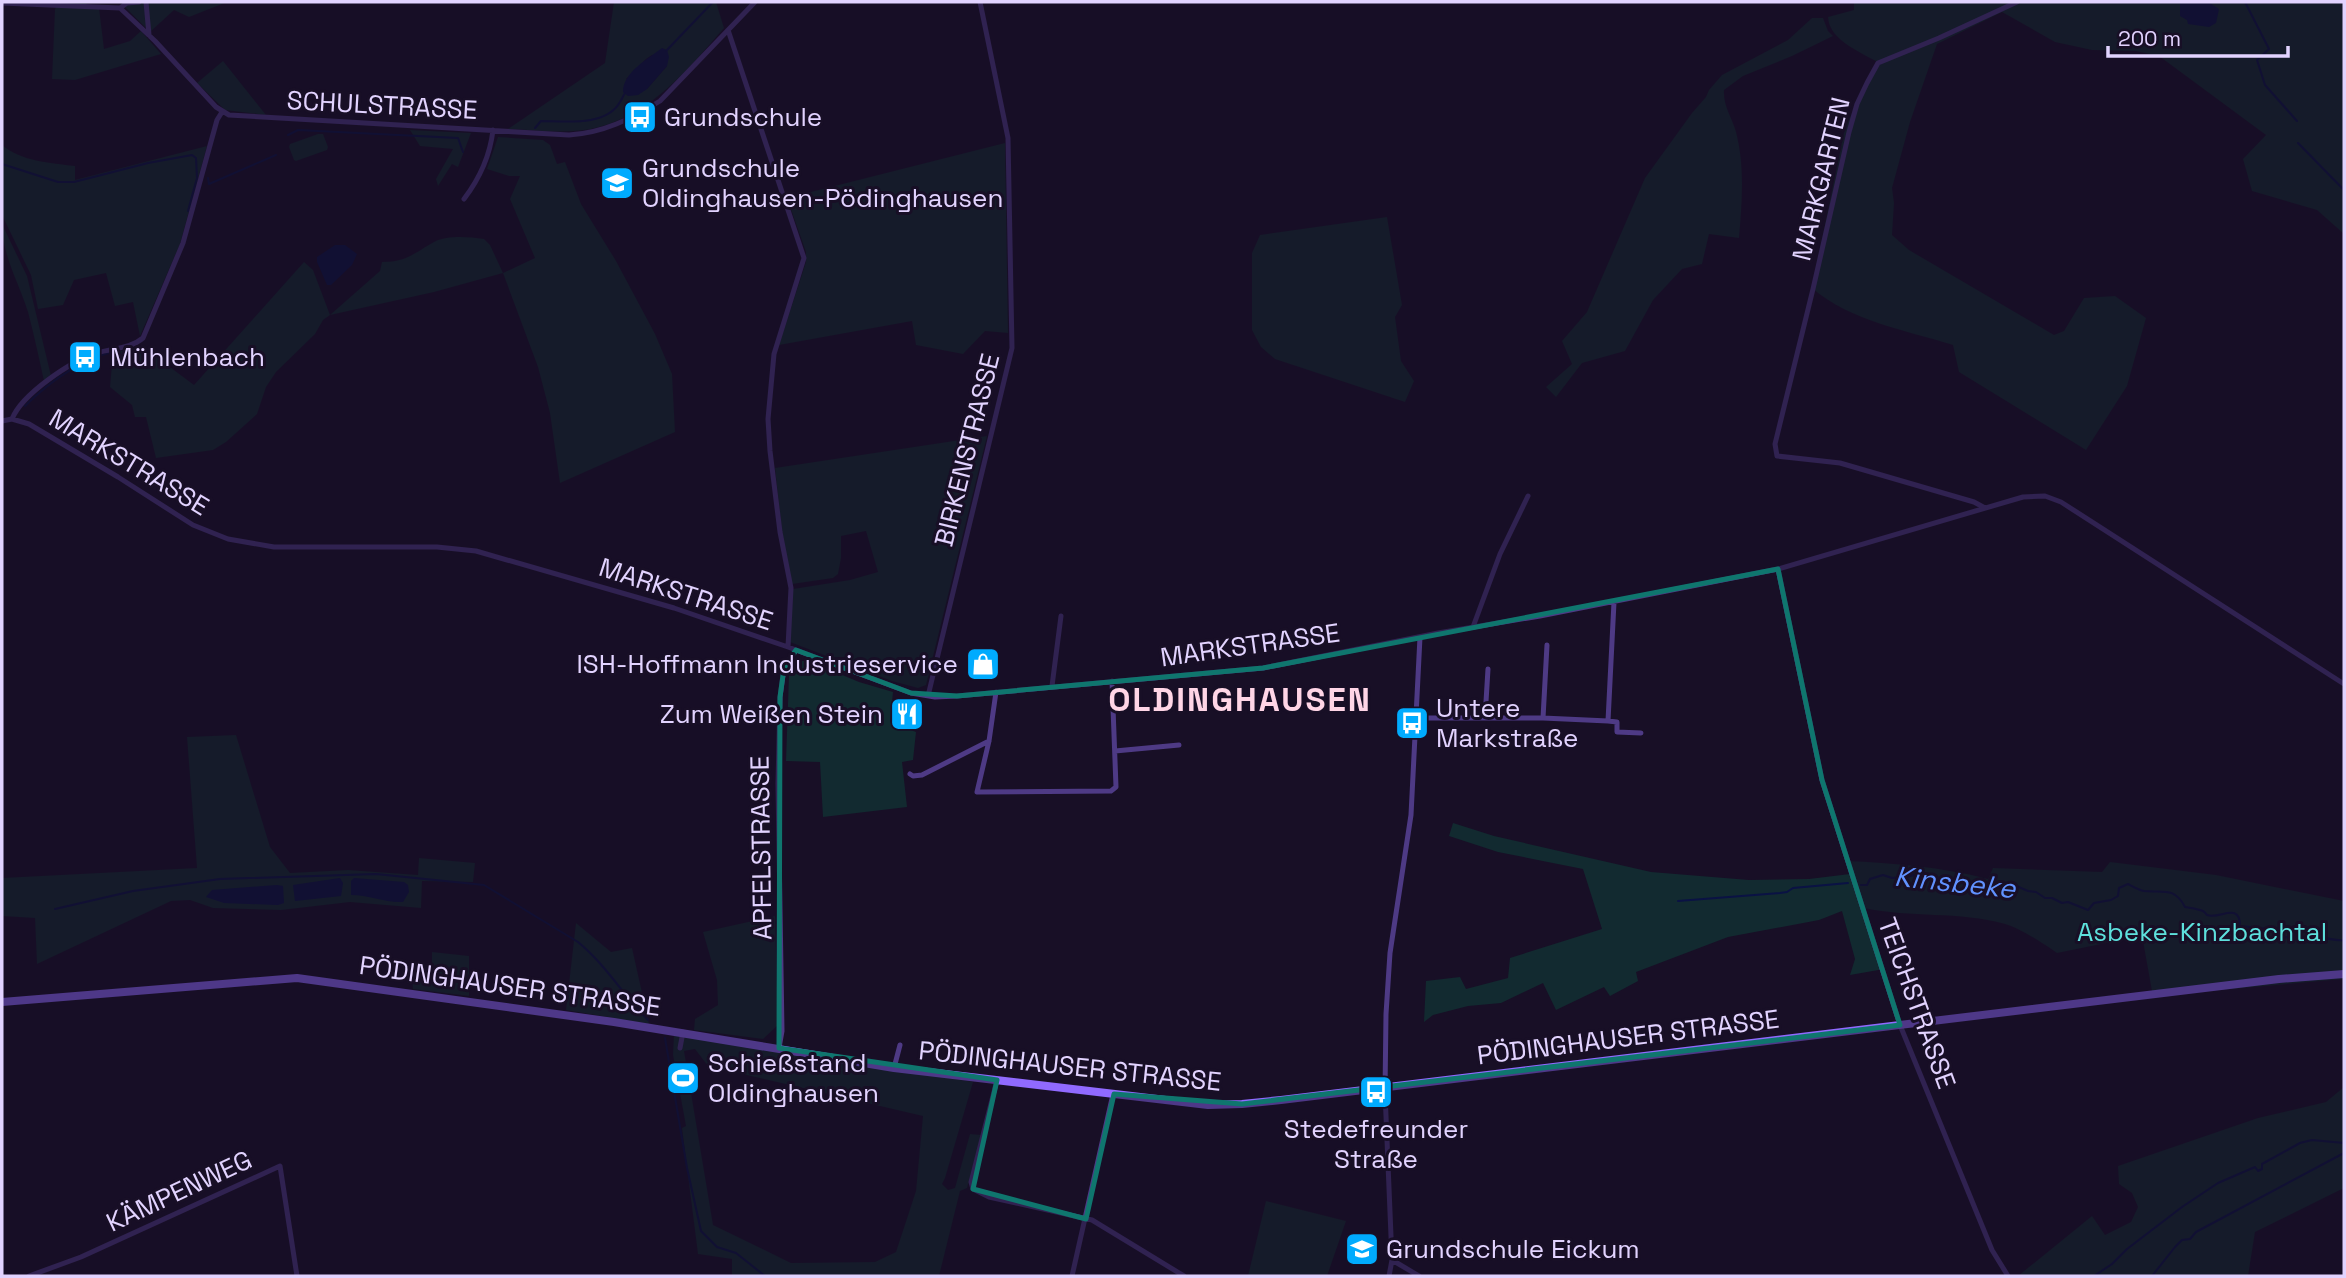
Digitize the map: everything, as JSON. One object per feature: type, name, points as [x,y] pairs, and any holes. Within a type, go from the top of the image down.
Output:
[{"type":"street","points":[[2,4],[121,8],[127,3],[139,2]]},
{"type":"street","points":[[146,2],[149,35]]},
{"type":"street","name":"SCHULSTRASSE","points":[[222,112],[234,117],[588,134],[625,121],[660,101],[755,2]]},
{"type":"street","name":"BIRKENSTRASSE","points":[[928,696],[1012,348],[1008,138],[980,2]]},
{"type":"street","name":"MARKGARTEN","points":[[1985,508],[1974,502],[1840,463],[1777,456],[1775,444],[1814,289],[1849,132],[1857,104],[1867,83],[1878,63],[2017,2]]},
{"type":"street","points":[[12,419],[24,401],[64,370],[94,353],[132,346],[143,338],[183,243],[217,120],[222,112],[121,8]]},
{"type":"street","points":[[728,30],[804,258],[774,355],[768,419],[780,532],[791,588],[788,647]]},
{"type":"street","points":[[464,199],[484,165],[493,130]]},
{"type":"street","name":"MARKSTRASSE","points":[[2,421],[12,419],[29,424],[193,525],[228,539],[274,547],[457,547],[674,608],[911,693],[928,696],[943,697],[1052,685],[1247,670],[1779,569],[2034,495],[2061,502],[2344,684]]},
{"type":"street","points":[[1473,627],[1500,554],[1528,496]]},
{"type":"street","name":"TEICHSTRASSE","points":[[1779,569],[1822,780],[1900,1025],[1992,1250],[2008,1276]]},
{"type":"street","points":[[1608,721],[1614,602]]},
{"type":"street","points":[[1052,685],[1061,616]]},
{"type":"street","points":[[1389,1276],[1392,1260],[1386,1087],[1390,953],[1412,815],[1420,637]]},
{"type":"street","points":[[1543,718],[1547,645]]},
{"type":"street","name":"APFELSTRASSE","points":[[779,1048],[782,1031],[778,783],[780,697],[784,668],[796,650]]},
{"type":"street","points":[[1485,718],[1488,669]]},
{"type":"street","points":[[996,692],[989,741],[977,790],[981,794],[1111,791],[1115,789],[1112,681]]},
{"type":"street","points":[[1416,718],[1608,721],[1617,722],[1617,732],[1641,733]]},
{"type":"street","points":[[910,774],[922,775],[989,741]]},
{"type":"street","points":[[1115,751],[1179,745]]},
{"type":"street","name":"PÖDINGHAUSER STRASSE","points":[[2,1002],[297,978],[683,1032],[894,1068],[1208,1105],[1231,1105],[2279,979],[2344,974]]},
{"type":"street","points":[[680,1048],[683,1032]]},
{"type":"street","points":[[894,1068],[900,1045]]},
{"type":"street","points":[[997,1080],[971,1182],[973,1189],[989,1197],[1086,1219],[1184,1276]]},
{"type":"street","points":[[1072,1276],[1113,1094]]},
{"type":"street","name":"KÄMPENWEG","points":[[29,1276],[81,1257],[280,1166],[297,1276]]},
{"type":"street","points":[[1392,1260],[1419,1276]]},
{"type":"highlighted area","points":[[1778,569],[1822,780],[1900,1025],[1242,1104],[1114,1094],[1086,1219],[973,1189],[997,1080],[779,1048],[780,697],[784,668],[796,650],[911,693],[957,696],[1263,668]]},
{"type":"green space","points":[[60,2],[86,2],[88,8],[99,8],[104,49],[130,41],[141,31],[161,54],[75,80],[52,79],[55,9]]},
{"type":"green space","points":[[120,2],[227,2],[189,17],[174,10],[150,32]]},
{"type":"green space","points":[[614,2],[716,2],[724,28],[669,87],[636,111],[599,127],[577,131],[508,129],[605,63]],"holes":[[[652,55],[667,66],[647,89],[626,79]]]},
{"type":"green space","points":[[1854,2],[2344,2],[2344,234],[2317,210],[2252,191],[2243,159],[2266,135],[2159,56],[2136,51],[2092,50],[2055,42],[2002,12],[1937,44],[1910,122],[1892,188],[1892,235],[1909,250],[2054,335],[2064,331],[2084,298],[2115,296],[2146,318],[2127,386],[2086,450],[1959,372],[1953,345],[1861,317],[1843,309],[1812,288],[1845,128],[1872,71],[1881,64],[1840,40],[1830,25],[1828,17],[1854,10]]},
{"type":"green space","points":[[1812,18],[1823,18],[1833,36],[1743,76],[1724,90],[1741,158],[1739,238],[1709,234],[1702,264],[1682,269],[1653,300],[1625,351],[1582,363],[1556,397],[1546,387],[1572,364],[1562,341],[1587,312],[1645,178],[1722,75],[1788,40]]},
{"type":"green space","points":[[223,61],[266,115],[225,110],[197,83]]},
{"type":"green space","points":[[410,130],[471,133],[458,167],[452,164],[438,186],[436,179],[453,149],[420,146]]},
{"type":"green space","points":[[323,134],[327,150],[294,160],[290,144]]},
{"type":"green space","points":[[498,137],[543,140],[550,145],[557,164],[565,162],[581,204],[616,261],[655,334],[672,374],[675,432],[560,483],[550,413],[538,367],[503,273],[535,258],[510,199],[520,176],[509,176],[487,169]]},
{"type":"green space","points":[[1005,143],[1008,333],[985,331],[963,354],[916,345],[912,321],[779,345],[806,262],[806,252],[787,198]]},
{"type":"green space","points":[[2,145],[27,158],[75,166],[75,180],[207,146],[180,244],[140,336],[133,302],[115,306],[106,273],[74,280],[63,305],[38,309],[31,275],[2,215]]},
{"type":"green space","points":[[1387,217],[1402,305],[1395,317],[1401,361],[1414,381],[1405,402],[1275,359],[1261,347],[1252,330],[1252,253],[1260,235]]},
{"type":"green space","points":[[2,224],[27,276],[51,376],[44,381],[28,312],[5,247]]},
{"type":"green space","points":[[445,238],[484,239],[490,245],[503,273],[434,292],[330,315],[380,271],[382,262],[404,259]]},
{"type":"green space","points":[[304,262],[313,270],[330,315],[323,320],[315,334],[276,372],[266,387],[257,414],[213,450],[156,458],[146,417],[135,417],[132,405],[110,387],[113,353],[134,348],[147,350],[194,385]]},
{"type":"green space","points":[[987,436],[926,685],[918,688],[892,681],[790,642],[793,589],[850,580],[878,572],[866,531],[841,536],[838,574],[833,578],[792,584],[782,531],[775,468]]},
{"type":"green space","points":[[809,661],[859,682],[893,692],[890,722],[916,732],[913,760],[902,762],[907,807],[823,817],[820,762],[786,761],[789,675],[793,666]]},
{"type":"green space","points":[[236,735],[270,847],[290,873],[348,870],[418,875],[419,858],[475,863],[473,882],[422,881],[421,908],[350,902],[281,910],[213,908],[190,900],[171,901],[37,964],[35,918],[2,916],[2,878],[197,868],[187,737]]},
{"type":"green space","name":"Asbeke-Kinzbachtal","points":[[1453,823],[1494,836],[1651,872],[1749,880],[1809,879],[1850,874],[1846,861],[1918,866],[1988,879],[1993,868],[2102,872],[2110,862],[2216,875],[2344,901],[2344,979],[2173,994],[2152,991],[2143,941],[2121,940],[2057,953],[2011,926],[1988,920],[1864,908],[1884,969],[1850,975],[1855,959],[1842,911],[1819,920],[1728,937],[1636,972],[1638,981],[1610,996],[1604,987],[1556,1010],[1543,983],[1501,1003],[1468,1006],[1433,1015],[1424,1022],[1426,981],[1460,977],[1466,989],[1508,978],[1510,958],[1602,929],[1583,869],[1498,852],[1449,836]]},
{"type":"green space","points":[[775,916],[778,1025],[763,1039],[694,1030],[695,1019],[718,1005],[717,980],[703,932]]},
{"type":"green space","points":[[576,923],[611,952],[632,948],[649,1024],[566,1010]]},
{"type":"green space","points":[[432,952],[469,956],[469,996],[413,989],[411,965],[432,965]]},
{"type":"green space","points":[[674,1034],[973,1082],[942,1184],[948,1190],[955,1188],[970,1134],[981,1135],[967,1188],[960,1191],[939,1276],[732,1276],[732,1259],[698,1254],[682,1128],[686,1126],[673,1055]],"holes":[[[695,1049],[708,1066],[923,1116],[916,1191],[896,1252],[875,1262],[791,1263],[713,1225],[684,1051]]]},
{"type":"green space","points":[[2344,1087],[2344,1188],[2255,1232],[2248,1276],[2018,1276],[2092,1216],[2105,1235],[2131,1222],[2138,1207],[2132,1193],[2119,1184],[2118,1166],[2258,1118],[2326,1102]]},
{"type":"green space","points":[[1266,1201],[1346,1221],[1327,1276],[1248,1276]]},
{"type":"shaded area","points":[[2180,2],[2208,2],[2219,9],[2216,23],[2209,27],[2188,24],[2187,20],[2180,16]]},
{"type":"shaded area","points":[[662,48],[667,50],[669,57],[667,66],[647,89],[638,95],[628,96],[623,92],[627,78]]},
{"type":"shaded area","points":[[335,245],[345,245],[357,254],[352,265],[331,285],[327,285],[317,257]]},
{"type":"shaded area","points":[[340,878],[343,883],[341,896],[295,901],[293,885]]},
{"type":"shaded area","points":[[354,878],[404,882],[408,885],[409,892],[403,902],[351,895],[351,881]]},
{"type":"shaded area","points":[[283,886],[284,903],[278,905],[224,903],[206,897],[212,890]]},
{"type":"waterway","name":"Mühlenbach","points":[[666,51],[713,2]]},
{"type":"waterway","points":[[2245,2],[2269,49],[2257,60],[2265,85],[2297,121]]},
{"type":"waterway","name":"Mühlenbach","points":[[535,128],[541,121],[572,122],[605,116],[614,110],[625,93]]},
{"type":"waterway","name":"Mühlenbach","points":[[288,135],[298,130],[458,138],[463,152]]},
{"type":"waterway","points":[[2298,143],[2344,190]]},
{"type":"waterway","points":[[2,164],[58,182],[74,182],[192,155],[196,158],[197,178],[188,211]]},
{"type":"waterway","points":[[208,178],[209,184],[276,155]]},
{"type":"waterway","points":[[25,406],[67,372],[115,351]]},
{"type":"waterway","points":[[55,909],[133,891],[220,879],[376,874],[484,885],[578,942],[597,960],[648,1020]]},
{"type":"waterway","name":"Kinsbeke","points":[[1861,885],[1867,885],[1870,879],[1883,875],[1892,878],[1928,875],[1943,883],[1962,883],[1975,888],[2014,885],[2045,898],[2068,902],[2088,910],[2094,903],[2118,896],[2119,888],[2128,884],[2144,891],[2172,893],[2185,907],[2203,911],[2207,915],[2237,914],[2240,926],[2270,929],[2283,937],[2293,937],[2295,930],[2344,940]]},
{"type":"waterway","name":"Kinsbeke","points":[[1678,901],[1780,893],[1793,888],[1848,883]]},
{"type":"waterway","points":[[665,1038],[687,1168],[701,1231],[717,1247],[736,1253],[765,1276]]},
{"type":"waterway","points":[[2094,1276],[2182,1207],[2218,1183],[2255,1167],[2258,1171],[2262,1169],[2262,1164],[2300,1143],[2312,1140],[2344,1143]]},
{"type":"waterway","points":[[2152,1276],[2182,1240],[2190,1239],[2196,1232],[2344,1153]]},
{"type":"place","name":"Grundschule","points":[[640,117]]},
{"type":"place","name":"Grundschule Oldinghausen-Pödinghausen","points":[[617,183]]},
{"type":"place","name":"Mühlenbach","points":[[85,357]]},
{"type":"place","name":"ISH-Hoffmann Industrieservice","points":[[983,664]]},
{"type":"place","name":"Zum Weißen Stein","points":[[907,714]]},
{"type":"place","name":"Untere Markstraße","points":[[1412,723]]},
{"type":"place","name":"Schießstand Oldinghausen","points":[[683,1078]]},
{"type":"place","name":"Stedefreunder Straße","points":[[1376,1092]]},
{"type":"place","name":"Grundschule Eickum","points":[[1362,1249]]},
{"type":"district","name":"OLDINGHAUSEN","points":[[1240,699]]}]
